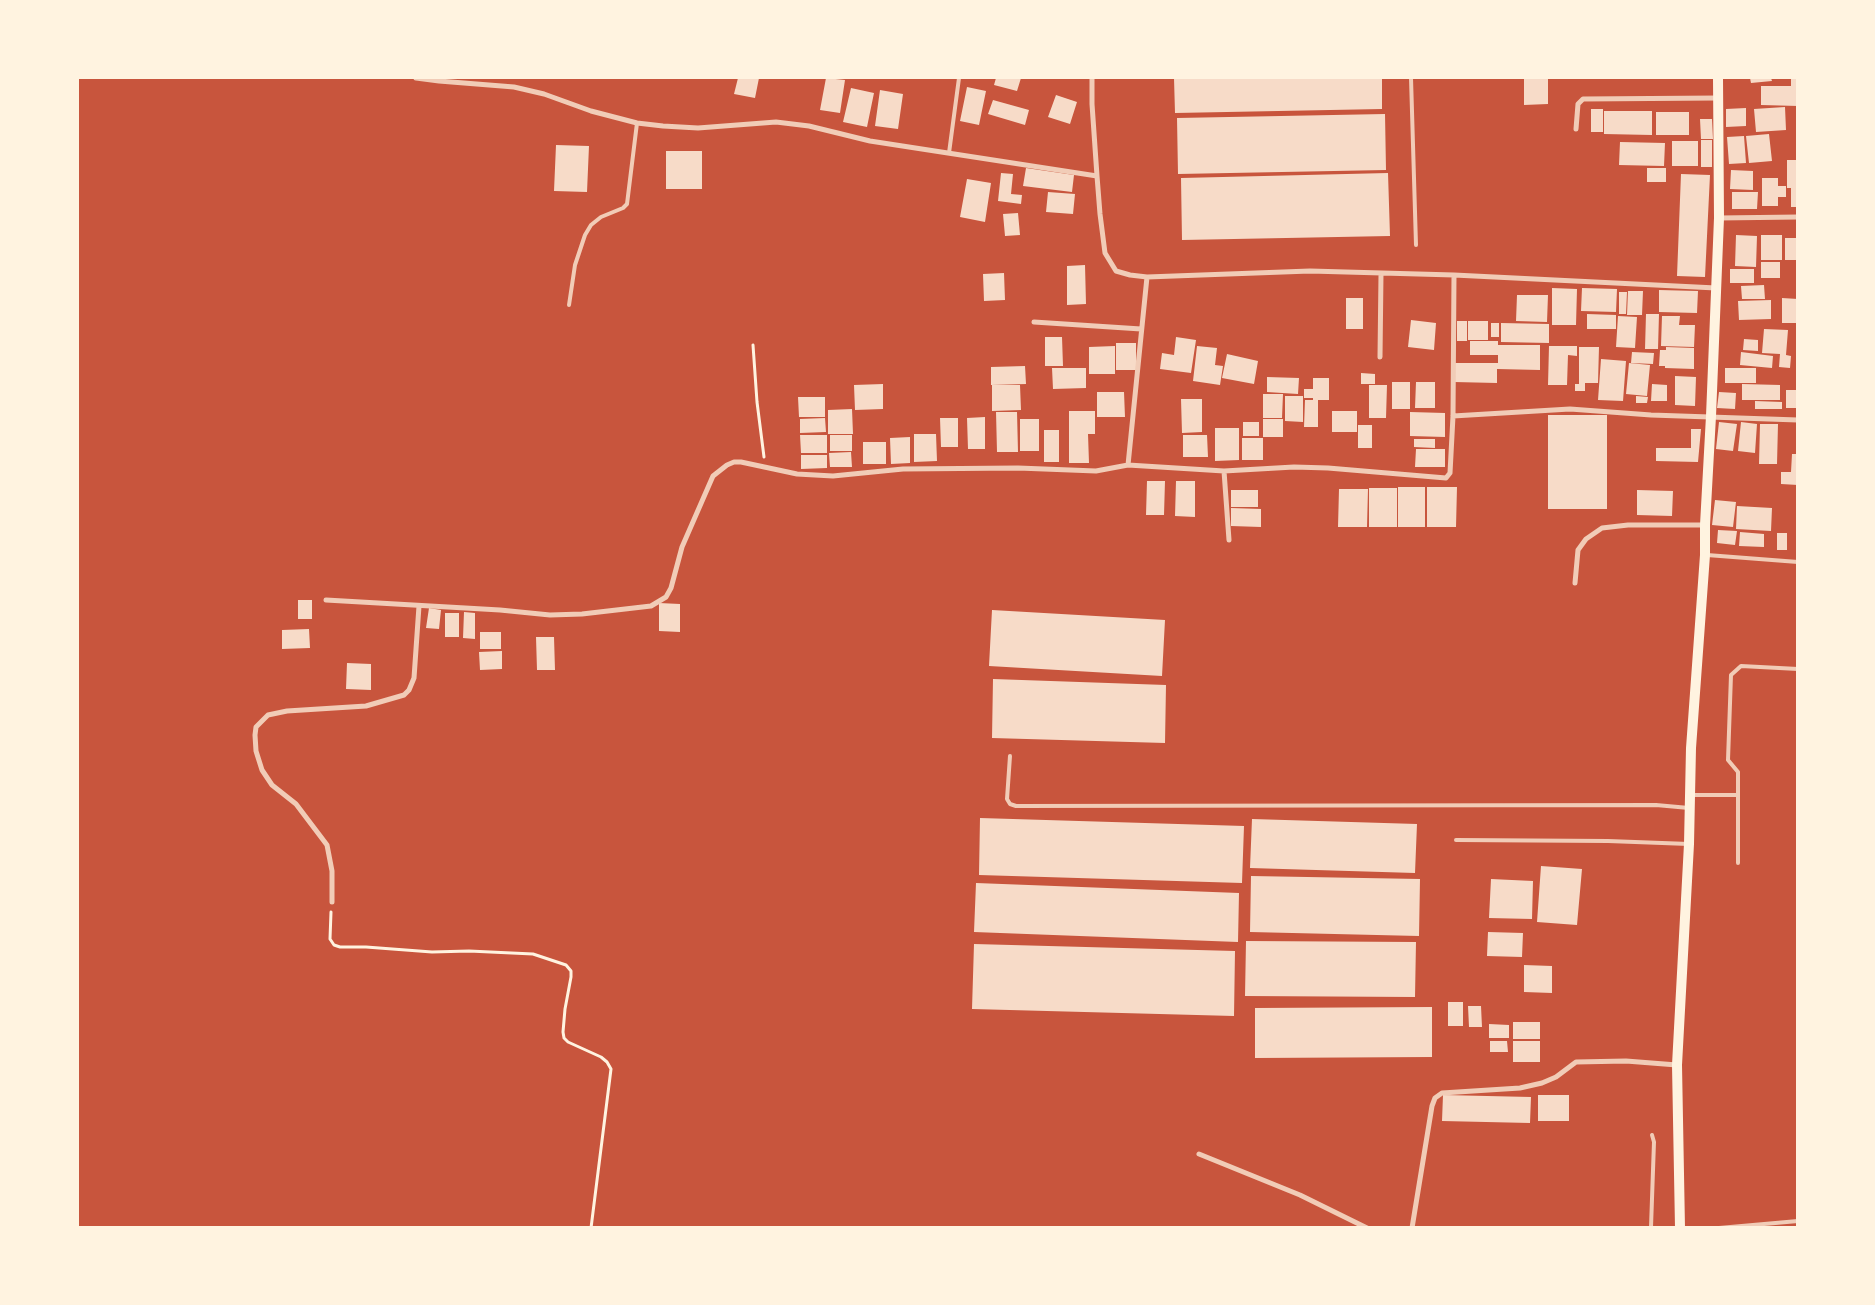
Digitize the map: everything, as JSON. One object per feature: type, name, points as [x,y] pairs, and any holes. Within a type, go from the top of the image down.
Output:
[{"type":"main road","points":[[1680,1228],[1677,1065],[1689,844],[1695,669],[1705,555],[1711,416],[1719,218],[1718,78]]},
{"type":"street","points":[[416,78],[514,87],[544,94],[591,111],[663,126],[698,128],[776,122],[809,126],[870,141],[1097,176]]},
{"type":"street","points":[[1092,78],[1097,176],[1105,253],[1116,271],[1147,277],[1270,271],[1454,276],[1716,288]]},
{"type":"street","points":[[1576,129],[1578,104],[1583,99],[1718,98]]},
{"type":"street","points":[[1719,218],[1798,217]]},
{"type":"street","points":[[1380,357],[1381,274]]},
{"type":"street","points":[[326,600],[500,610],[550,615],[582,614],[651,606],[666,597],[671,588],[682,547],[713,476],[734,462],[798,474],[833,476],[903,468],[1018,468],[1096,471],[1128,465],[1224,471],[1294,467],[1328,468],[1446,478],[1450,473],[1453,416],[1454,276]]},
{"type":"street","points":[[1128,465],[1147,277]]},
{"type":"street","points":[[1034,322],[1141,329]]},
{"type":"street","points":[[1453,416],[1570,409],[1798,420]]},
{"type":"street","points":[[1224,471],[1229,540]]},
{"type":"street","points":[[1575,583],[1578,550],[1586,539],[1602,528],[1628,525],[1705,524]]},
{"type":"street","points":[[332,902],[332,871],[327,845],[296,804],[272,786],[262,770],[257,757],[256,726],[268,715],[287,711],[366,706],[404,695],[410,690],[414,678],[419,606]]},
{"type":"street","points":[[1412,1228],[1432,1106],[1435,1098],[1442,1093],[1520,1088],[1542,1083],[1556,1077],[1576,1062],[1677,1065]]},
{"type":"street","points":[[1200,1154],[1300,1195],[1368,1228]]},
{"type":"lane","points":[[949,153],[959,78]]},
{"type":"lane","points":[[1410,78],[1416,245]]},
{"type":"lane","points":[[570,305],[575,265],[585,235],[591,225],[627,204],[637,122]]},
{"type":"lane","points":[[1705,555],[1798,562]]},
{"type":"lane","points":[[1738,863],[1738,772],[1728,760],[1731,675],[1741,666],[1798,669]]},
{"type":"lane","points":[[1010,756],[1008,799],[1010,804],[1016,806],[1656,805],[1690,808]]},
{"type":"lane","points":[[1690,795],[1738,795]]},
{"type":"lane","points":[[1456,840],[1625,841],[1689,844]]},
{"type":"lane","points":[[1652,1136],[1654,1142],[1651,1227],[1656,1228]]},
{"type":"lane","points":[[1719,1228],[1798,1220]]},
{"type":"path","points":[[753,345],[757,402],[766,468]]},
{"type":"path","points":[[332,902],[330,939],[334,945],[432,952],[469,951],[533,954],[566,965],[571,971],[564,1009],[564,1038],[568,1042],[601,1057],[611,1069],[591,1228]]},
{"type":"building","points":[[738,78],[759,78],[755,98],[734,94]]},
{"type":"building","points":[[826,78],[845,80],[840,113],[820,110]]},
{"type":"building","points":[[996,78],[1021,78],[1017,91],[994,85]]},
{"type":"building","points":[[1174,78],[1382,78],[1382,109],[1175,113]]},
{"type":"building","points":[[1524,78],[1548,78],[1548,104],[1524,105]]},
{"type":"building","points":[[1750,78],[1771,78],[1772,81],[1751,83]]},
{"type":"building","points":[[1791,79],[1798,79],[1798,106],[1761,105],[1761,86],[1791,86]]},
{"type":"building","points":[[967,87],[986,91],[979,125],[960,121]]},
{"type":"building","points":[[851,88],[874,93],[867,127],[843,122]]},
{"type":"building","points":[[880,90],[903,94],[898,129],[875,126]]},
{"type":"building","points":[[1056,95],[1077,102],[1070,124],[1048,117]]},
{"type":"building","points":[[993,100],[1029,110],[1025,125],[988,114]]},
{"type":"building","points":[[1785,107],[1786,130],[1756,132],[1754,109]]},
{"type":"building","points":[[1746,108],[1746,126],[1726,127],[1726,109]]},
{"type":"building","points":[[1591,109],[1603,109],[1603,132],[1591,132]]},
{"type":"building","points":[[1604,111],[1652,111],[1652,135],[1604,134]]},
{"type":"building","points":[[1656,112],[1689,112],[1689,135],[1656,135]]},
{"type":"building","points":[[1385,114],[1386,170],[1178,174],[1177,118]]},
{"type":"building","points":[[1700,119],[1712,119],[1713,139],[1701,139]]},
{"type":"building","points":[[1769,134],[1772,161],[1749,163],[1746,136]]},
{"type":"building","points":[[1744,136],[1746,163],[1729,164],[1727,137]]},
{"type":"building","points":[[1701,140],[1712,140],[1712,167],[1701,167]]},
{"type":"building","points":[[1672,141],[1698,141],[1698,166],[1672,166]]},
{"type":"building","points":[[1620,142],[1665,143],[1664,166],[1619,165]]},
{"type":"building","points":[[556,145],[589,146],[587,192],[554,191]]},
{"type":"building","points":[[666,151],[702,151],[702,189],[666,189]]},
{"type":"building","points":[[1787,160],[1798,160],[1798,207],[1791,207],[1791,188],[1787,188]]},
{"type":"building","points":[[1026,168],[1074,175],[1072,192],[1023,186]]},
{"type":"building","points":[[1647,168],[1666,168],[1666,182],[1647,182]]},
{"type":"building","points":[[1731,170],[1753,171],[1753,190],[1730,189]]},
{"type":"building","points":[[1001,173],[1013,174],[1011,194],[1022,195],[1021,204],[998,201]]},
{"type":"building","points":[[1388,173],[1390,236],[1182,240],[1181,178]]},
{"type":"building","points":[[1681,174],[1710,175],[1705,277],[1677,276]]},
{"type":"building","points":[[1762,178],[1778,178],[1778,186],[1786,186],[1786,197],[1778,197],[1778,206],[1762,206]]},
{"type":"building","points":[[967,179],[991,183],[985,222],[960,217]]},
{"type":"building","points":[[1048,192],[1075,194],[1073,214],[1046,212]]},
{"type":"building","points":[[1732,192],[1758,192],[1757,209],[1732,209]]},
{"type":"building","points":[[1018,213],[1020,235],[1005,236],[1003,214]]},
{"type":"building","points":[[1736,235],[1757,236],[1756,267],[1735,266]]},
{"type":"building","points":[[1761,235],[1782,235],[1782,260],[1761,260]]},
{"type":"building","points":[[1785,238],[1798,238],[1798,260],[1785,260]]},
{"type":"building","points":[[1761,262],[1780,262],[1780,278],[1761,278]]},
{"type":"building","points":[[1085,265],[1086,304],[1067,305],[1067,266]]},
{"type":"building","points":[[1730,269],[1754,269],[1754,283],[1730,283]]},
{"type":"building","points":[[1004,273],[1005,300],[984,301],[983,274]]},
{"type":"building","points":[[1764,285],[1765,299],[1742,299],[1741,286]]},
{"type":"building","points":[[1552,288],[1577,289],[1576,325],[1552,325]]},
{"type":"building","points":[[1582,288],[1617,289],[1616,312],[1581,311]]},
{"type":"building","points":[[1659,290],[1698,291],[1697,313],[1659,312]]},
{"type":"building","points":[[1628,291],[1643,291],[1642,315],[1627,315]]},
{"type":"building","points":[[1619,292],[1627,292],[1626,314],[1619,314]]},
{"type":"building","points":[[1517,295],[1548,295],[1547,322],[1516,321]]},
{"type":"building","points":[[1346,298],[1363,298],[1363,329],[1346,329]]},
{"type":"building","points":[[1782,298],[1798,299],[1798,323],[1782,323]]},
{"type":"building","points":[[1771,300],[1771,319],[1739,320],[1738,301]]},
{"type":"building","points":[[1587,314],[1616,315],[1616,329],[1587,329]]},
{"type":"building","points":[[1646,314],[1659,314],[1658,349],[1645,349]]},
{"type":"building","points":[[1618,316],[1637,317],[1635,348],[1616,347]]},
{"type":"building","points":[[1662,316],[1680,316],[1679,325],[1695,325],[1694,347],[1661,346]]},
{"type":"building","points":[[1411,320],[1436,323],[1434,350],[1408,347]]},
{"type":"building","points":[[1457,321],[1467,321],[1467,341],[1457,341]]},
{"type":"building","points":[[1468,321],[1488,321],[1488,340],[1468,340]]},
{"type":"building","points":[[1491,323],[1499,323],[1499,337],[1491,337]]},
{"type":"building","points":[[1501,323],[1549,324],[1549,343],[1501,342]]},
{"type":"building","points":[[1764,329],[1788,330],[1786,355],[1791,356],[1790,368],[1779,367],[1780,354],[1762,353]]},
{"type":"building","points":[[1045,337],[1062,337],[1063,366],[1045,366]]},
{"type":"building","points":[[1176,337],[1196,340],[1191,373],[1160,369],[1162,353],[1174,355]]},
{"type":"building","points":[[1744,339],[1758,340],[1758,351],[1743,350]]},
{"type":"building","points":[[1470,341],[1498,341],[1498,345],[1540,345],[1540,370],[1497,369],[1497,383],[1454,382],[1454,363],[1498,363],[1498,355],[1470,355]]},
{"type":"building","points":[[1116,343],[1136,343],[1136,370],[1116,370]]},
{"type":"building","points":[[1115,346],[1115,374],[1089,374],[1089,347]]},
{"type":"building","points":[[1197,346],[1217,348],[1215,365],[1223,366],[1220,385],[1193,381]]},
{"type":"building","points":[[1549,346],[1577,346],[1577,356],[1568,355],[1567,385],[1548,385]]},
{"type":"building","points":[[1579,347],[1599,347],[1598,383],[1585,383],[1585,391],[1575,391],[1575,384],[1579,384]]},
{"type":"building","points":[[1666,347],[1694,348],[1694,369],[1659,366],[1660,350],[1666,350]]},
{"type":"building","points":[[1632,352],[1654,353],[1653,364],[1631,363]]},
{"type":"building","points":[[1741,352],[1773,356],[1772,368],[1740,365]]},
{"type":"building","points":[[1227,354],[1258,361],[1254,384],[1222,378]]},
{"type":"building","points":[[1601,359],[1626,361],[1623,401],[1598,400]]},
{"type":"building","points":[[1629,363],[1650,365],[1647,396],[1626,394]]},
{"type":"building","points":[[1025,366],[1026,384],[991,385],[991,367]]},
{"type":"building","points":[[1052,368],[1086,368],[1086,388],[1053,389]]},
{"type":"building","points":[[1725,368],[1756,368],[1756,383],[1725,383]]},
{"type":"building","points":[[1361,373],[1375,374],[1375,384],[1361,384]]},
{"type":"building","points":[[1675,376],[1696,377],[1695,406],[1675,405]]},
{"type":"building","points":[[1267,377],[1299,378],[1298,394],[1267,392]]},
{"type":"building","points":[[1313,378],[1329,378],[1329,400],[1318,400],[1318,427],[1304,427],[1305,400],[1313,400],[1313,398],[1304,398],[1304,389],[1313,389]]},
{"type":"building","points":[[1392,382],[1410,382],[1410,409],[1392,409]]},
{"type":"building","points":[[1416,382],[1435,382],[1435,408],[1415,408]]},
{"type":"building","points":[[883,384],[883,409],[855,410],[854,385]]},
{"type":"building","points":[[1652,384],[1667,385],[1667,401],[1651,401]]},
{"type":"building","points":[[1742,384],[1780,385],[1780,400],[1742,400]]},
{"type":"building","points":[[992,385],[1020,385],[1021,410],[992,411]]},
{"type":"building","points":[[1369,385],[1387,385],[1386,418],[1369,418]]},
{"type":"building","points":[[1786,390],[1798,390],[1798,408],[1786,408]]},
{"type":"building","points":[[1097,392],[1124,392],[1125,417],[1097,417]]},
{"type":"building","points":[[1719,392],[1736,393],[1735,409],[1717,408]]},
{"type":"building","points":[[1263,394],[1283,394],[1282,418],[1263,418]]},
{"type":"building","points":[[1285,396],[1303,396],[1303,422],[1285,421]]},
{"type":"building","points":[[1636,396],[1648,397],[1647,403],[1636,403]]},
{"type":"building","points":[[798,397],[825,397],[825,417],[799,417]]},
{"type":"building","points":[[1181,399],[1202,399],[1202,432],[1182,433]]},
{"type":"building","points":[[1755,401],[1782,402],[1782,409],[1755,409]]},
{"type":"building","points":[[852,409],[853,434],[828,434],[828,410]]},
{"type":"building","points":[[1069,411],[1095,411],[1095,434],[1088,434],[1089,463],[1069,463]]},
{"type":"building","points":[[1332,411],[1357,411],[1357,432],[1332,432]]},
{"type":"building","points":[[996,412],[1017,412],[1018,452],[997,452]]},
{"type":"building","points":[[1410,412],[1445,413],[1445,437],[1410,436]]},
{"type":"building","points":[[1548,415],[1607,415],[1607,509],[1548,509]]},
{"type":"building","points":[[985,417],[985,449],[968,449],[967,418]]},
{"type":"building","points":[[825,418],[826,432],[800,433],[800,419]]},
{"type":"building","points":[[940,418],[958,418],[958,447],[941,447]]},
{"type":"building","points":[[1020,419],[1039,419],[1039,451],[1020,451]]},
{"type":"building","points":[[1263,419],[1283,419],[1283,437],[1263,437]]},
{"type":"building","points":[[1243,422],[1259,422],[1259,436],[1243,436]]},
{"type":"building","points":[[1719,422],[1737,424],[1733,451],[1716,449]]},
{"type":"building","points":[[1741,422],[1757,424],[1755,453],[1738,451]]},
{"type":"building","points":[[1760,424],[1778,424],[1777,464],[1759,464]]},
{"type":"building","points":[[1358,425],[1372,425],[1372,448],[1358,448]]},
{"type":"building","points":[[1215,428],[1239,428],[1239,460],[1215,461]]},
{"type":"building","points":[[1691,429],[1701,429],[1698,462],[1656,461],[1656,448],[1691,448]]},
{"type":"building","points":[[1044,430],[1059,430],[1059,462],[1044,462]]},
{"type":"building","points":[[914,434],[936,434],[937,461],[914,462]]},
{"type":"building","points":[[800,435],[827,435],[827,453],[801,453]]},
{"type":"building","points":[[830,435],[852,435],[852,451],[830,451]]},
{"type":"building","points":[[1183,435],[1207,435],[1208,457],[1183,457]]},
{"type":"building","points":[[910,437],[910,463],[891,464],[890,438]]},
{"type":"building","points":[[1242,438],[1263,438],[1263,460],[1242,460]]},
{"type":"building","points":[[1414,439],[1435,439],[1435,448],[1414,447]]},
{"type":"building","points":[[863,442],[886,442],[886,464],[863,464]]},
{"type":"building","points":[[1416,449],[1445,449],[1445,467],[1415,467]]},
{"type":"building","points":[[851,452],[852,467],[830,467],[829,453]]},
{"type":"building","points":[[1792,454],[1798,454],[1798,485],[1781,484],[1781,472],[1791,472]]},
{"type":"building","points":[[801,455],[827,455],[827,468],[801,469]]},
{"type":"building","points":[[1147,481],[1165,481],[1164,515],[1146,515]]},
{"type":"building","points":[[1176,481],[1195,481],[1195,517],[1175,516]]},
{"type":"building","points":[[1398,487],[1425,487],[1425,527],[1398,527]]},
{"type":"building","points":[[1427,487],[1457,487],[1456,527],[1427,527]]},
{"type":"building","points":[[1369,488],[1397,488],[1397,527],[1369,527]]},
{"type":"building","points":[[1339,489],[1368,489],[1367,527],[1338,527]]},
{"type":"building","points":[[1231,490],[1258,490],[1258,507],[1231,507]]},
{"type":"building","points":[[1637,490],[1673,491],[1672,516],[1637,515]]},
{"type":"building","points":[[1715,500],[1736,502],[1733,527],[1712,525]]},
{"type":"building","points":[[1737,506],[1772,508],[1771,531],[1736,529]]},
{"type":"building","points":[[1231,508],[1261,509],[1261,527],[1231,526]]},
{"type":"building","points":[[1718,530],[1737,531],[1735,545],[1717,543]]},
{"type":"building","points":[[1740,532],[1764,534],[1764,547],[1739,546]]},
{"type":"building","points":[[1777,533],[1787,533],[1787,550],[1777,550]]},
{"type":"building","points":[[298,600],[312,600],[312,619],[298,619]]},
{"type":"building","points":[[659,603],[680,604],[680,632],[659,631]]},
{"type":"building","points":[[429,608],[441,610],[439,629],[426,628]]},
{"type":"building","points":[[992,610],[1165,620],[1162,676],[989,666]]},
{"type":"building","points":[[464,612],[475,613],[475,639],[463,638]]},
{"type":"building","points":[[445,613],[459,613],[459,637],[445,637]]},
{"type":"building","points":[[309,629],[310,648],[282,649],[282,630]]},
{"type":"building","points":[[480,632],[501,632],[501,649],[480,649]]},
{"type":"building","points":[[536,637],[554,637],[555,670],[537,670]]},
{"type":"building","points":[[502,651],[502,669],[480,670],[479,652]]},
{"type":"building","points":[[347,663],[371,664],[371,690],[346,689]]},
{"type":"building","points":[[993,679],[1166,685],[1165,743],[992,738]]},
{"type":"building","points":[[980,818],[1244,826],[1242,883],[979,875]]},
{"type":"building","points":[[1252,819],[1417,824],[1415,873],[1250,868]]},
{"type":"building","points":[[1541,866],[1582,869],[1577,925],[1537,922]]},
{"type":"building","points":[[1251,876],[1420,879],[1419,936],[1250,932]]},
{"type":"building","points":[[1491,879],[1533,881],[1532,919],[1489,918]]},
{"type":"building","points":[[976,883],[1239,893],[1238,942],[974,932]]},
{"type":"building","points":[[1488,932],[1523,933],[1522,957],[1487,956]]},
{"type":"building","points":[[1246,941],[1416,942],[1415,997],[1245,996]]},
{"type":"building","points":[[974,944],[1235,951],[1234,1016],[972,1009]]},
{"type":"building","points":[[1524,965],[1552,966],[1552,993],[1524,992]]},
{"type":"building","points":[[1448,1002],[1463,1002],[1463,1026],[1448,1026]]},
{"type":"building","points":[[1468,1006],[1481,1006],[1482,1027],[1469,1027]]},
{"type":"building","points":[[1432,1007],[1432,1057],[1255,1058],[1255,1008]]},
{"type":"building","points":[[1513,1022],[1540,1022],[1540,1039],[1513,1039]]},
{"type":"building","points":[[1489,1024],[1509,1025],[1509,1038],[1489,1038]]},
{"type":"building","points":[[1490,1041],[1507,1041],[1508,1052],[1490,1052]]},
{"type":"building","points":[[1513,1041],[1540,1041],[1540,1062],[1513,1062]]},
{"type":"building","points":[[1443,1095],[1531,1097],[1530,1123],[1442,1121]]},
{"type":"building","points":[[1538,1095],[1569,1095],[1569,1121],[1538,1121]]}]
